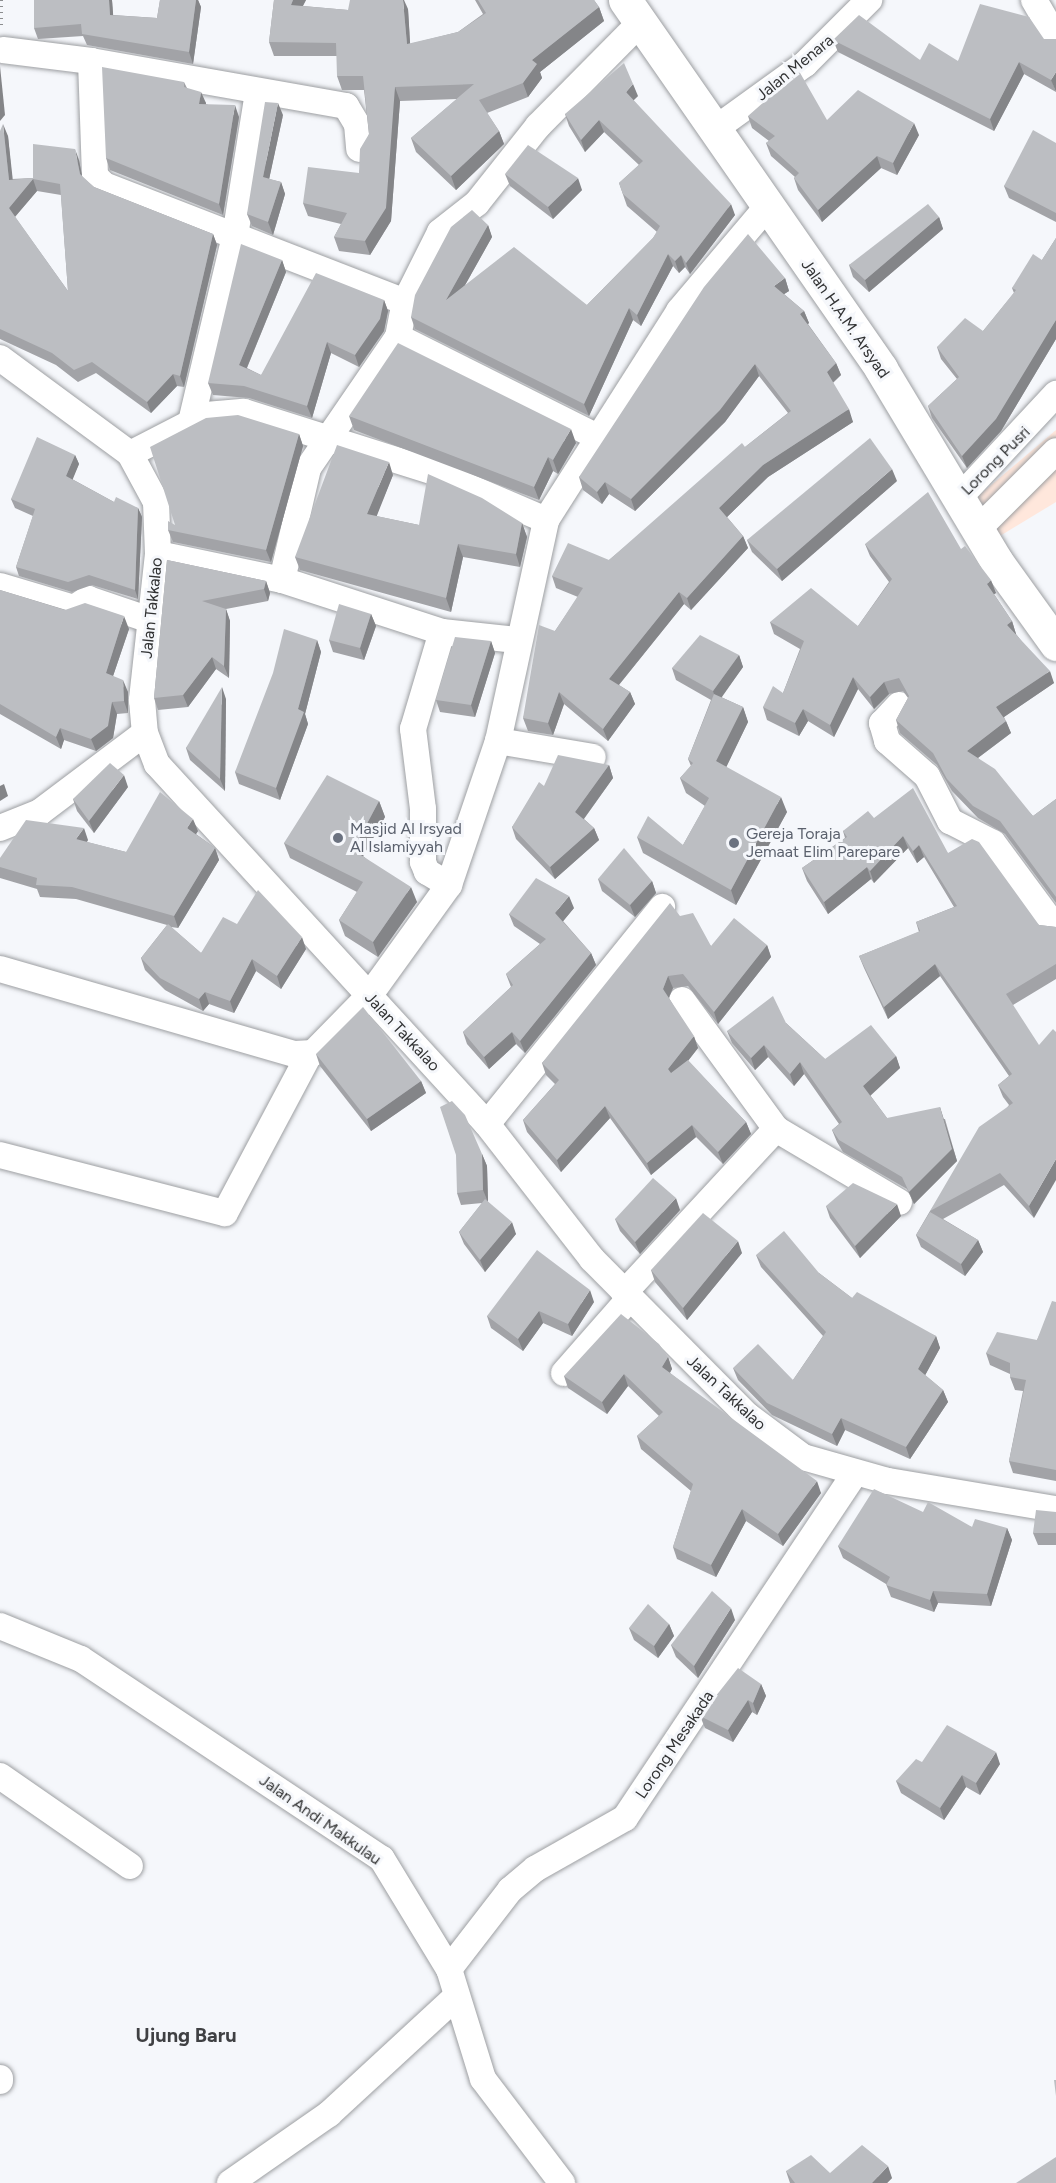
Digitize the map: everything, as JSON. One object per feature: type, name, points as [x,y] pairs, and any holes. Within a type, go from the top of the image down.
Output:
[{"type":"highway","name":"Jalan H.A.M. Arsyad","points":[[633,11],[881,369],[958,499],[1056,644]]},
{"type":"street","name":"Jalan Menara","points":[[716,129],[806,64],[869,0]]},
{"type":"street","points":[[1034,0],[1056,38]]},
{"type":"street","points":[[282,580],[308,468],[326,438],[398,338],[405,302],[440,232],[477,203],[633,11]]},
{"type":"street","points":[[3,50],[91,61],[346,106],[357,124],[359,148]]},
{"type":"street","points":[[91,61],[95,176],[104,185],[405,302]]},
{"type":"street","points":[[191,422],[235,236],[258,92]]},
{"type":"street","points":[[0,1155],[225,1213],[309,1055],[369,996],[449,885],[498,741],[517,640],[546,520],[596,436],[679,311],[768,207]]},
{"type":"street","points":[[398,338],[596,436]]},
{"type":"street","name":"Jalan Takkalao","points":[[0,358],[130,454],[156,502],[158,554],[150,620],[145,733],[158,764],[487,1124],[545,1205],[626,1296],[784,1445],[854,1474],[1056,1509]]},
{"type":"street","name":"Lorong Pusri","points":[[958,499],[1056,394]]},
{"type":"street","points":[[130,454],[191,422],[226,411],[244,412],[434,472],[546,520]]},
{"type":"street","points":[[978,529],[1056,451]]},
{"type":"street","points":[[158,554],[282,580],[442,632],[517,640]]},
{"type":"street","points":[[0,586],[74,608],[88,599],[150,620]]},
{"type":"street","points":[[442,632],[413,729],[413,756],[423,809],[424,868],[449,885]]},
{"type":"street","points":[[899,705],[882,723],[887,741],[927,776],[950,821],[993,843],[1056,928]]},
{"type":"street","points":[[0,828],[40,812],[145,733]]},
{"type":"street","points":[[498,741],[593,757]]},
{"type":"street","points":[[487,1124],[662,907]]},
{"type":"street","points":[[0,969],[309,1055]]},
{"type":"street","points":[[682,1000],[776,1129],[899,1202]]},
{"type":"street","points":[[564,1373],[626,1296],[776,1129]]},
{"type":"street","name":"Lorong Mesakada","points":[[449,1969],[510,1890],[535,1869],[625,1818],[854,1474]]},
{"type":"street","name":"Jalan Andi Makkulau","points":[[0,1626],[81,1659],[382,1859],[449,1969],[483,2079],[562,2183]]},
{"type":"street","points":[[0,1776],[130,1866]]},
{"type":"street","points":[[230,2183],[330,2114],[456,1997]]},
{"type":"shaded area","points":[[1056,430],[1056,502],[995,539],[970,503]]},
{"type":"building","points":[[34,0],[109,0],[110,15],[157,18],[160,0],[196,0],[189,52],[82,34],[81,24],[34,28]]},
{"type":"building","points":[[274,0],[293,0],[291,5],[348,10],[350,0],[403,0],[407,44],[458,32],[486,13],[478,0],[594,0],[599,7],[532,60],[537,64],[523,83],[479,100],[499,131],[451,176],[411,138],[474,84],[395,87],[386,208],[365,241],[334,237],[347,213],[303,203],[308,167],[359,173],[360,149],[369,134],[363,76],[337,76],[336,43],[269,42]]},
{"type":"building","points":[[980,4],[1029,17],[1044,39],[1056,39],[1056,72],[1051,80],[1019,62],[990,119],[833,40],[859,15],[920,60],[929,43],[958,61]]},
{"type":"building","points":[[624,63],[633,84],[626,92],[731,204],[686,263],[681,255],[675,261],[668,254],[637,315],[629,308],[584,404],[411,317],[415,295],[451,227],[472,210],[488,225],[446,300],[514,247],[587,305],[653,238],[660,226],[623,194],[619,183],[643,161],[599,120],[581,140],[565,114]]},
{"type":"building","points":[[102,67],[184,82],[184,87],[201,92],[199,104],[235,105],[219,204],[106,158]]},
{"type":"building","points":[[799,71],[827,120],[858,90],[914,123],[893,163],[877,156],[818,210],[794,178],[799,173],[766,143],[775,136],[748,116]]},
{"type":"building","points":[[265,102],[278,103],[263,177],[281,182],[268,222],[247,214]]},
{"type":"building","points":[[3,124],[9,180],[33,178],[33,144],[75,149],[80,174],[94,187],[213,234],[180,376],[173,374],[147,402],[92,362],[74,370],[52,353],[0,329],[0,131]],"holes":[[[33,179],[60,184],[68,291],[9,208]]]},
{"type":"building","points":[[1033,130],[1056,143],[1056,213],[1004,186]]},
{"type":"building","points":[[528,145],[578,178],[548,207],[505,174]]},
{"type":"building","points":[[928,204],[939,217],[865,280],[849,265]]},
{"type":"building","points":[[748,234],[785,278],[774,286],[804,311],[800,314],[836,363],[827,372],[849,409],[763,465],[719,508],[743,536],[687,598],[679,592],[609,679],[630,692],[603,729],[559,692],[548,723],[523,718],[539,625],[555,631],[583,588],[552,576],[568,543],[609,560],[742,443],[745,447],[791,411],[755,364],[720,410],[631,499],[605,482],[597,492],[579,477],[704,287]]},
{"type":"building","points":[[1056,238],[1056,320],[996,419],[962,456],[928,406],[959,377],[937,347],[965,318],[983,331],[1016,290],[1012,288],[1033,254],[1042,260]]},
{"type":"building","points":[[241,244],[282,260],[239,365],[261,375],[316,273],[384,300],[380,319],[355,355],[327,342],[307,406],[244,386],[208,383]]},
{"type":"building","points":[[398,343],[571,429],[553,460],[548,457],[534,487],[349,416]]},
{"type":"building","points":[[238,415],[299,434],[266,550],[168,530],[168,521],[175,525],[150,447],[206,418]]},
{"type":"building","points":[[37,437],[75,455],[66,476],[114,502],[116,497],[138,508],[135,590],[89,575],[68,582],[16,567],[35,509],[11,499]]},
{"type":"building","points":[[870,438],[892,469],[777,569],[747,540]]},
{"type":"building","points":[[337,445],[389,462],[367,514],[419,525],[428,474],[482,498],[522,523],[516,554],[458,544],[446,598],[295,557]]},
{"type":"building","points":[[928,492],[961,549],[965,546],[991,580],[987,584],[1012,621],[1007,625],[1050,671],[996,707],[1006,721],[967,751],[995,769],[1033,816],[1056,799],[1056,897],[1000,821],[973,806],[947,779],[933,753],[896,720],[909,696],[899,678],[884,682],[870,697],[853,677],[830,725],[803,709],[795,723],[763,707],[773,686],[783,693],[804,641],[770,622],[811,588],[858,626],[892,579],[865,544]]},
{"type":"building","points":[[167,560],[266,581],[264,589],[202,601],[226,609],[224,666],[212,657],[183,695],[154,698]]},
{"type":"building","points":[[0,590],[65,610],[85,603],[124,616],[106,673],[123,680],[124,701],[112,702],[108,726],[91,739],[60,728],[56,737],[0,704]]},
{"type":"building","points":[[339,604],[371,614],[360,648],[329,640]]},
{"type":"building","points":[[284,629],[317,640],[298,709],[304,712],[276,788],[235,772],[273,673]]},
{"type":"building","points":[[700,635],[739,655],[713,691],[672,668]]},
{"type":"building","points":[[455,637],[491,641],[471,705],[436,700]]},
{"type":"building","points":[[222,687],[220,779],[186,748]]},
{"type":"building","points":[[714,694],[743,707],[716,761],[781,797],[731,890],[637,837],[648,816],[683,845],[709,798],[680,778],[693,763],[688,759]]},
{"type":"building","points":[[558,755],[609,765],[575,812],[594,828],[550,867],[512,827],[539,782],[544,786]]},
{"type":"building","points":[[110,763],[124,775],[89,821],[73,799]]},
{"type":"building","points":[[327,775],[379,801],[353,850],[411,887],[373,942],[339,920],[363,882],[284,843]]},
{"type":"building","points":[[913,788],[948,853],[972,839],[979,842],[1039,925],[1056,927],[1056,964],[1006,994],[1039,1045],[1053,1029],[1056,1032],[1056,1159],[1029,1206],[1000,1173],[930,1211],[979,1127],[1013,1103],[998,1085],[1012,1074],[935,964],[884,1007],[859,956],[920,931],[916,922],[957,906],[919,845],[913,851],[903,836],[870,871],[867,867],[824,902],[802,868],[847,837],[843,831],[868,811],[874,818]]},
{"type":"building","points":[[160,792],[193,819],[187,828],[215,848],[174,916],[72,887],[36,885],[37,878],[0,867],[0,858],[26,820],[84,828],[76,839],[126,852]]},
{"type":"building","points":[[624,848],[652,881],[630,905],[598,879]]},
{"type":"building","points":[[536,878],[569,896],[555,913],[591,953],[520,1041],[512,1032],[484,1057],[463,1032],[513,985],[506,974],[546,939],[509,914]]},
{"type":"building","points":[[258,890],[302,937],[277,976],[252,959],[230,1001],[205,992],[199,999],[160,978],[141,958],[168,924],[201,953],[223,917],[237,924]]},
{"type":"building","points":[[670,903],[680,916],[693,913],[711,946],[734,918],[767,945],[714,1012],[683,974],[668,976],[663,989],[694,1036],[668,1069],[671,1073],[688,1060],[746,1122],[718,1152],[692,1125],[647,1163],[605,1106],[557,1160],[523,1120],[559,1080],[542,1063]]},
{"type":"building","points":[[773,996],[786,1023],[825,1059],[871,1025],[896,1056],[863,1086],[887,1118],[940,1107],[952,1149],[909,1192],[902,1177],[839,1140],[832,1130],[842,1122],[800,1062],[790,1074],[764,1045],[751,1058],[727,1031]]},
{"type":"building","points":[[363,1007],[421,1081],[367,1119],[316,1054]]},
{"type":"building","points":[[452,1101],[465,1115],[482,1154],[483,1190],[457,1193],[456,1155],[440,1107]]},
{"type":"building","points":[[653,1178],[676,1198],[635,1242],[615,1219]]},
{"type":"building","points":[[853,1183],[897,1204],[855,1246],[826,1206]]},
{"type":"building","points":[[485,1199],[512,1222],[480,1260],[459,1232]]},
{"type":"building","points":[[930,1212],[978,1240],[961,1264],[916,1235]]},
{"type":"building","points":[[703,1213],[738,1241],[683,1308],[651,1270]]},
{"type":"building","points":[[784,1231],[819,1273],[852,1298],[857,1292],[936,1336],[918,1369],[943,1390],[906,1447],[841,1418],[832,1434],[767,1403],[733,1368],[758,1344],[793,1380],[826,1332],[756,1255]]},
{"type":"building","points":[[537,1250],[590,1290],[568,1324],[539,1311],[518,1339],[487,1316]]},
{"type":"building","points":[[1052,1301],[1056,1302],[1056,1470],[1009,1461],[1026,1380],[1010,1377],[1010,1363],[986,1353],[997,1332],[1037,1340]]},
{"type":"building","points":[[621,1314],[659,1344],[668,1357],[662,1367],[817,1481],[778,1534],[742,1509],[711,1565],[673,1547],[693,1484],[637,1436],[663,1412],[624,1374],[602,1402],[564,1376]]},
{"type":"building","points":[[874,1489],[923,1512],[928,1502],[972,1527],[975,1519],[1007,1528],[987,1594],[933,1591],[930,1600],[886,1585],[890,1577],[838,1546]]},
{"type":"building","points":[[1036,1510],[1056,1512],[1056,1533],[1033,1533]]},
{"type":"building","points":[[712,1591],[731,1608],[694,1666],[671,1645]]},
{"type":"building","points":[[648,1604],[669,1624],[654,1646],[629,1628]]},
{"type":"building","points":[[738,1668],[761,1684],[753,1703],[748,1700],[728,1730],[700,1716]]},
{"type":"building","points":[[947,1725],[996,1752],[976,1783],[962,1775],[940,1808],[896,1781],[916,1759],[922,1762]]},
{"type":"building","points":[[862,2145],[888,2166],[872,2183],[795,2183],[786,2171],[811,2155],[830,2173]]},
{"type":"building","points":[[1056,2157],[1056,2183],[1016,2183]]},
{"type":"place","name":"Masjid Al Irsyad Al Islamiyyah","points":[[338,838]]},
{"type":"place","name":"Gereja Toraja Jemaat Elim Parepare","points":[[734,843]]},
{"type":"district","name":"Ujung Baru","points":[[186,2035]]}]
